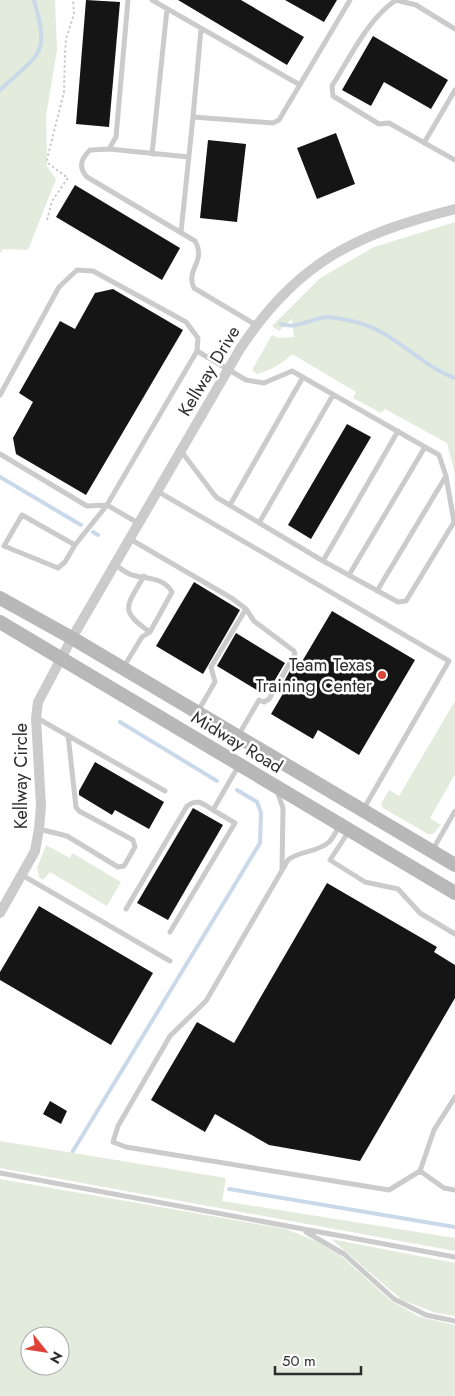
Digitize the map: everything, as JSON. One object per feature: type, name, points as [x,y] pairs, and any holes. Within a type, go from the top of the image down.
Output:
[{"type":"main road","name":"Midway Road","points":[[0,598],[123,668],[455,866]]},
{"type":"main road","name":"Midway Road","points":[[0,622],[455,893]]},
{"type":"main road","points":[[345,827],[362,810]]},
{"type":"street","name":"Kellway Drive","points":[[72,638],[228,369],[256,325],[280,297],[322,260],[393,226],[455,209]]},
{"type":"street","name":"Kellway Circle","points":[[0,913],[35,851],[41,806],[36,718],[38,702],[72,638]]},
{"type":"lane","points":[[109,149],[116,137],[128,0]]},
{"type":"lane","points":[[153,0],[300,85]]},
{"type":"lane","points":[[193,117],[273,123],[279,120],[350,0]]},
{"type":"lane","points":[[455,28],[416,5],[396,0],[383,9],[367,30],[332,86],[332,96],[379,124],[389,123],[455,160]]},
{"type":"lane","points":[[152,154],[167,8]]},
{"type":"lane","points":[[180,232],[201,29]]},
{"type":"lane","points":[[424,143],[455,90]]},
{"type":"lane","points":[[189,158],[109,149],[90,150],[84,156],[81,165],[87,177],[195,241],[200,250],[199,259],[192,272],[191,281],[194,288],[256,325]]},
{"type":"lane","points":[[0,396],[59,287],[77,270],[93,271],[186,322],[198,338],[197,351],[107,505],[65,562],[58,568],[4,546],[22,515],[75,546]]},
{"type":"lane","points":[[180,450],[216,497],[298,544],[323,561],[398,602],[406,600],[452,528],[454,514],[446,476],[438,455],[292,371],[264,383],[246,380],[197,351]]},
{"type":"lane","points":[[230,505],[303,377]]},
{"type":"lane","points":[[259,523],[334,395]]},
{"type":"lane","points":[[323,561],[398,431]]},
{"type":"lane","points":[[348,575],[425,447]]},
{"type":"lane","points":[[0,454],[87,506],[107,505],[138,523]]},
{"type":"lane","points":[[377,591],[446,476]]},
{"type":"lane","points":[[157,491],[449,661],[362,810]]},
{"type":"lane","points":[[130,538],[234,599],[246,609],[254,621],[292,649],[295,654],[269,699],[264,702],[259,700],[238,736]]},
{"type":"lane","points":[[114,565],[132,575],[144,576],[162,583],[169,587],[172,592],[150,632],[142,637],[123,668]]},
{"type":"lane","points":[[144,576],[129,603],[128,610],[135,621],[150,632]]},
{"type":"lane","points":[[197,712],[215,682],[211,667],[246,609]]},
{"type":"lane","points":[[36,718],[165,791]]},
{"type":"lane","points":[[39,830],[67,836],[118,867],[124,866],[135,847],[133,840],[79,811],[76,807],[68,735]]},
{"type":"lane","points":[[214,810],[239,765]]},
{"type":"lane","points":[[275,786],[283,808],[282,870]]},
{"type":"lane","points":[[126,908],[187,806],[194,801],[214,810],[235,823],[170,932]]},
{"type":"lane","points":[[432,852],[455,811]]},
{"type":"lane","points":[[345,827],[330,841],[317,848],[295,854],[282,870],[206,1001],[170,1036],[118,1126],[113,1142],[126,1147],[389,1190],[420,1171],[434,1130],[455,1097]]},
{"type":"lane","points":[[345,827],[330,860],[365,882],[398,889],[420,914],[455,934]]},
{"type":"lane","points":[[22,875],[170,961]]},
{"type":"lane","points":[[420,1171],[444,1188],[455,1190]]},
{"type":"lane","points":[[0,1173],[455,1257]]},
{"type":"lane","points":[[299,1228],[344,1254],[394,1299],[426,1315],[455,1321]]},
{"type":"path","points":[[47,220],[52,200],[68,178],[50,164],[47,159],[64,92],[66,47],[74,14],[72,0]]},
{"type":"green space","points":[[0,0],[55,0],[57,50],[46,116],[47,167],[56,179],[28,250],[3,249],[0,253]]},
{"type":"green space","points":[[455,222],[455,474],[447,443],[385,409],[381,413],[353,398],[356,392],[292,354],[280,364],[267,371],[257,374],[252,370],[272,335],[279,338],[294,337],[292,319],[279,331],[272,326],[320,278],[374,247]]},
{"type":"green space","points":[[455,701],[455,774],[430,818],[441,825],[433,834],[428,834],[383,808],[381,804],[389,790],[399,796]]},
{"type":"green space","points":[[46,845],[70,858],[72,853],[121,882],[107,906],[50,872],[43,880],[39,877],[37,868]]},
{"type":"green space","points":[[0,1141],[226,1178],[222,1201],[455,1238],[455,1251],[0,1168]]},
{"type":"green space","points":[[0,1179],[286,1229],[318,1242],[340,1255],[391,1301],[420,1317],[455,1325],[455,1396],[0,1396]]},
{"type":"green space","points":[[331,1239],[455,1263],[455,1316],[436,1313],[402,1300]]},
{"type":"building","points":[[86,0],[120,2],[109,127],[76,124]]},
{"type":"building","points":[[178,0],[241,0],[304,37],[287,65]]},
{"type":"building","points":[[285,0],[337,0],[324,22]]},
{"type":"building","points":[[373,36],[448,80],[431,109],[384,82],[371,106],[342,90]]},
{"type":"building","points":[[336,133],[355,184],[317,199],[297,148]]},
{"type":"building","points":[[208,140],[246,144],[237,222],[200,218]]},
{"type":"building","points":[[75,185],[180,248],[162,280],[56,217]]},
{"type":"building","points":[[113,289],[183,330],[86,495],[16,454],[13,438],[33,402],[19,393],[60,321],[75,329],[95,293]]},
{"type":"building","points":[[347,424],[371,437],[311,539],[288,525]]},
{"type":"building","points":[[194,582],[240,610],[203,674],[156,646]]},
{"type":"building","points":[[332,611],[415,660],[359,755],[318,730],[313,739],[271,714],[288,685],[281,687],[292,667],[297,670]]},
{"type":"building","points":[[236,633],[285,663],[269,690],[260,692],[217,666]]},
{"type":"building","points":[[95,762],[164,802],[149,829],[115,810],[112,815],[79,795],[79,791]]},
{"type":"building","points":[[193,808],[223,825],[168,920],[137,903]]},
{"type":"building","points":[[327,883],[437,947],[434,952],[455,965],[455,998],[360,1161],[269,1145],[215,1114],[205,1132],[151,1100],[197,1022],[234,1043]]},
{"type":"building","points":[[39,906],[153,973],[111,1045],[0,980],[0,972]]},
{"type":"building","points":[[50,1101],[67,1111],[61,1124],[43,1114]]},
{"type":"waterway","points":[[0,90],[33,60],[38,52],[41,44],[41,33],[34,0]]},
{"type":"waterway","points":[[281,324],[293,325],[329,317],[370,326],[395,340],[430,365],[455,378]]},
{"type":"waterway","points":[[0,477],[81,525]]},
{"type":"waterway","points":[[93,532],[98,535]]},
{"type":"waterway","points":[[120,722],[217,781]]},
{"type":"waterway","points":[[73,1151],[260,843],[261,813],[257,802],[237,790]]},
{"type":"waterway","points":[[229,1189],[455,1227]]},
{"type":"place","name":"Team Texas Training Center","points":[[382,675]]}]
